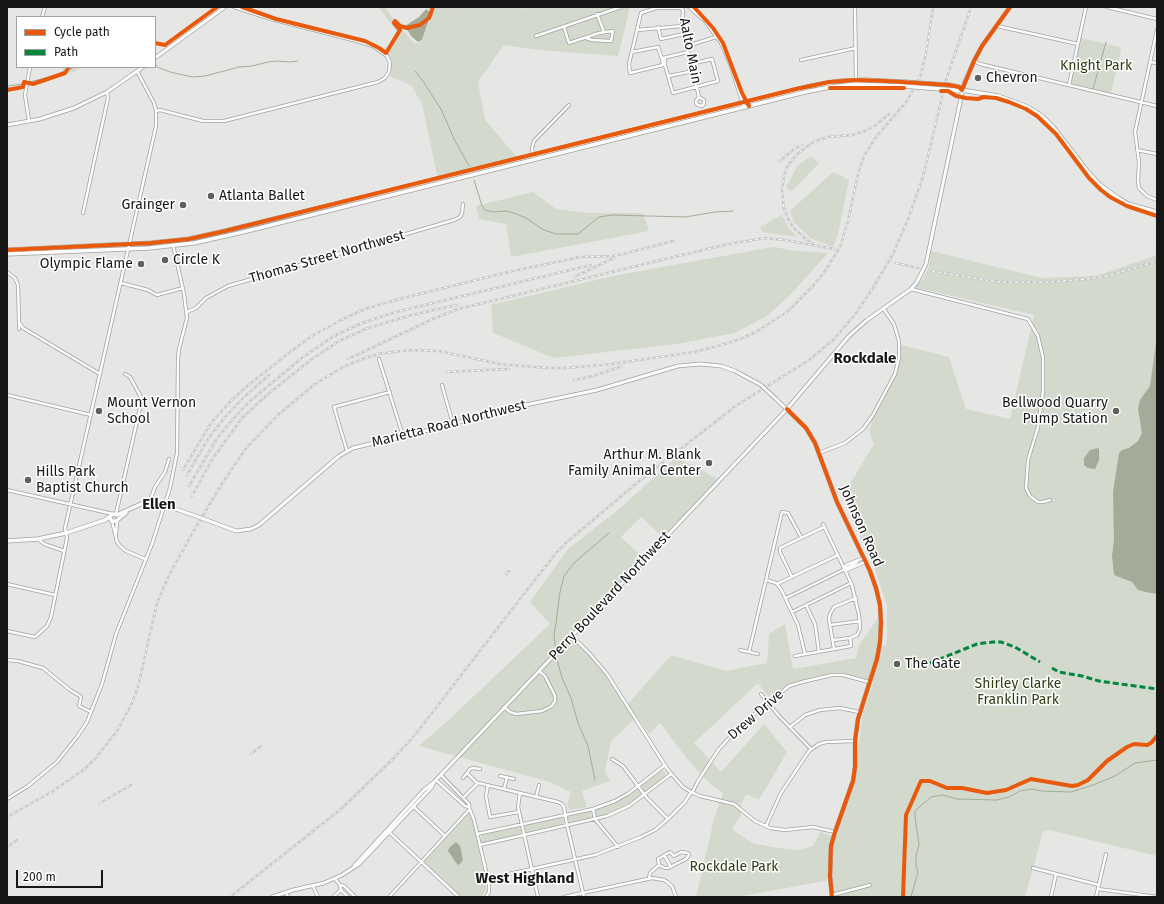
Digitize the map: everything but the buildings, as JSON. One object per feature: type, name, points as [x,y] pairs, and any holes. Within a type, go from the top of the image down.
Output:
[{"type":"main road","points":[[7,250],[173,241],[225,231],[534,157],[743,105],[810,86],[840,81],[955,88],[958,91],[962,90],[998,96],[1028,107],[1042,116],[1054,128],[1088,172],[1104,189],[1128,204],[1157,212]]},
{"type":"main road","points":[[7,254],[129,249],[194,243],[704,113],[743,105]]},
{"type":"main road","points":[[7,541],[38,539],[66,533],[103,520],[114,518],[128,510],[152,500]]},
{"type":"street","points":[[156,57],[225,7]]},
{"type":"street","points":[[156,111],[160,110],[203,121],[224,121],[378,82],[386,78],[389,72],[390,67],[388,59],[373,46],[282,22],[234,7]]},
{"type":"street","points":[[536,36],[621,7]]},
{"type":"street","points":[[689,7],[705,21],[716,37],[730,64],[743,105]]},
{"type":"street","points":[[856,7],[856,82]]},
{"type":"street","points":[[1010,7],[974,61],[962,90],[926,264],[921,276],[911,289],[1028,319],[1038,336],[1043,358],[1043,391],[1038,427],[1028,460],[1026,488],[1030,496],[1038,502],[1050,500]]},
{"type":"street","points":[[1069,85],[1086,7]]},
{"type":"street","points":[[1107,7],[1157,19]]},
{"type":"street","points":[[656,8],[641,12],[629,64],[630,73],[664,65]]},
{"type":"street","name":"Aalto Main","points":[[656,8],[681,8],[683,10],[682,26],[699,97],[696,103],[698,106],[702,106]]},
{"type":"street","points":[[597,14],[604,32]]},
{"type":"street","points":[[637,30],[682,26]]},
{"type":"street","points":[[997,26],[1078,44]]},
{"type":"street","points":[[564,27],[569,43],[604,32],[613,32],[611,41],[592,40],[586,38]]},
{"type":"street","points":[[658,27],[661,39],[684,34]]},
{"type":"street","points":[[1157,30],[1135,132],[1139,162],[1139,188],[1147,196],[1157,200]]},
{"type":"street","points":[[687,46],[716,37]]},
{"type":"street","points":[[632,52],[658,47],[669,76],[673,93],[697,88],[718,81],[712,59],[691,64]]},
{"type":"street","points":[[801,60],[856,48]]},
{"type":"street","points":[[663,58],[688,52]]},
{"type":"street","points":[[974,61],[980,64],[1157,106]]},
{"type":"street","points":[[1150,62],[1157,63]]},
{"type":"street","points":[[29,122],[25,95],[30,68]]},
{"type":"street","points":[[7,125],[29,122],[69,110],[107,92],[142,68]]},
{"type":"street","points":[[7,631],[35,637],[47,626],[51,617],[67,538],[65,528],[70,504],[156,126],[156,111],[141,76],[137,71]]},
{"type":"street","points":[[669,76],[693,71]]},
{"type":"street","points":[[83,213],[108,98],[107,92]]},
{"type":"street","name":"Aalto Main","points":[[699,97],[704,100],[704,104],[702,106],[704,113]]},
{"type":"street","points":[[534,157],[532,148],[534,141],[569,105]]},
{"type":"street","points":[[1137,150],[1157,154]]},
{"type":"street","name":"Thomas Street Northwest","points":[[187,312],[196,308],[206,298],[228,286],[454,220],[462,213],[463,204]]},
{"type":"street","points":[[7,799],[28,786],[57,762],[77,737],[91,712],[102,684],[119,624],[161,516],[173,475],[176,453],[178,360],[179,350],[188,318],[173,241]]},
{"type":"street","points":[[7,272],[15,278],[18,285],[18,329]]},
{"type":"street","points":[[121,283],[148,290],[157,296],[183,288]]},
{"type":"street","name":"Perry Boulevard Northwest","points":[[388,831],[424,790],[441,775],[787,409],[849,336],[867,320],[911,289]]},
{"type":"street","points":[[819,453],[845,443],[862,429],[873,415],[895,374],[899,358],[899,341],[894,324],[883,308]]},
{"type":"street","points":[[19,318],[21,325],[26,330],[100,374]]},
{"type":"street","points":[[380,359],[403,436]]},
{"type":"street","name":"Marietta Road Northwest","points":[[152,500],[236,531],[247,530],[255,527],[339,456],[353,448],[453,424],[502,410],[597,390],[678,366],[700,364],[722,366],[735,370],[750,377],[761,385],[787,409]]},
{"type":"street","points":[[125,374],[130,377],[142,399],[114,518],[117,542],[126,551],[145,560]]},
{"type":"street","points":[[442,385],[453,424]]},
{"type":"street","points":[[347,451],[334,407],[390,392]]},
{"type":"street","points":[[7,395],[91,415]]},
{"type":"street","name":"Johnson Road","points":[[787,409],[811,435],[837,502],[876,588],[880,604],[880,642],[877,658],[859,712],[855,741],[855,767],[853,781],[835,832],[830,862],[832,896]]},
{"type":"street","points":[[152,500],[156,487],[165,472],[169,459]]},
{"type":"street","points":[[7,490],[106,512],[114,518],[116,535]]},
{"type":"street","points":[[749,652],[782,512],[788,513],[801,538]]},
{"type":"street","points":[[780,549],[781,546],[824,526],[851,583],[856,598],[860,621],[857,635],[850,638],[832,640]]},
{"type":"street","points":[[38,539],[44,544],[64,552]]},
{"type":"street","points":[[773,548],[780,549]]},
{"type":"street","points":[[780,549],[792,577]]},
{"type":"street","points":[[777,584],[838,554]]},
{"type":"street","points":[[845,570],[863,558]]},
{"type":"street","points":[[786,598],[865,562]]},
{"type":"street","points":[[766,580],[777,584],[786,598],[798,626],[805,654]]},
{"type":"street","points":[[792,612],[851,583]]},
{"type":"street","points":[[7,584],[55,595]]},
{"type":"street","points":[[834,649],[830,625],[830,614],[834,607],[856,598]]},
{"type":"street","points":[[806,605],[814,624],[819,652]]},
{"type":"street","points":[[830,625],[860,621]]},
{"type":"street","points":[[572,636],[607,674],[671,774],[683,786],[700,796],[734,804],[755,821],[766,826],[785,830],[813,827],[835,832]]},
{"type":"street","points":[[795,656],[851,646],[850,638]]},
{"type":"street","points":[[740,650],[758,654]]},
{"type":"street","points":[[7,660],[18,661],[43,668],[70,690],[80,696],[79,706],[91,712]]},
{"type":"street","points":[[504,708],[516,714],[542,710],[552,706],[555,701],[555,696],[545,676],[539,671]]},
{"type":"street","name":"Drew Drive","points":[[488,880],[595,855],[618,847],[655,830],[685,802],[719,749],[741,725],[789,686],[832,675],[843,675],[869,682]]},
{"type":"street","points":[[760,694],[811,749]]},
{"type":"street","points":[[790,727],[802,717],[820,710],[840,708],[859,712]]},
{"type":"street","points":[[766,826],[781,793],[811,749],[819,744],[829,741],[855,741]]},
{"type":"street","points":[[612,759],[623,766],[645,795],[668,819]]},
{"type":"street","points":[[477,834],[593,809],[615,801],[638,786],[665,765]]},
{"type":"street","points":[[463,778],[470,769],[480,769]]},
{"type":"street","points":[[467,773],[477,784],[488,785],[562,804],[566,815],[584,897]]},
{"type":"street","points":[[480,845],[596,819],[620,811],[645,795],[671,774]]},
{"type":"street","points":[[441,775],[469,804],[488,880],[489,892],[486,897]]},
{"type":"street","points":[[500,776],[514,779]]},
{"type":"street","points":[[504,789],[507,777]]},
{"type":"street","points":[[435,781],[465,806],[470,808]]},
{"type":"street","name":"Perry Boulevard Northwest","points":[[272,897],[286,892],[313,886],[342,876],[354,866],[432,788],[435,781]]},
{"type":"street","points":[[464,798],[477,784]]},
{"type":"street","points":[[488,785],[486,796],[490,817],[519,812]]},
{"type":"street","points":[[536,797],[539,785]]},
{"type":"street","points":[[520,793],[518,807],[538,897]]},
{"type":"street","points":[[413,806],[445,836]]},
{"type":"street","points":[[389,897],[470,808]]},
{"type":"street","points":[[593,809],[596,819],[618,847]]},
{"type":"street","points":[[388,831],[457,896]]},
{"type":"street","points":[[670,852],[674,856],[681,852],[688,853],[689,855],[686,859],[671,867],[665,868],[660,865],[658,859],[664,856],[670,852]]},
{"type":"street","points":[[1096,897],[1106,854]]},
{"type":"street","points":[[664,856],[671,867]]},
{"type":"street","points":[[649,879],[650,873],[660,865]]},
{"type":"street","points":[[1033,868],[1099,885]]},
{"type":"street","points":[[1051,897],[1056,874]]},
{"type":"street","points":[[335,879],[355,897]]},
{"type":"street","points":[[564,897],[649,879],[658,879],[667,882],[672,886],[676,897]]},
{"type":"street","points":[[340,885],[341,890],[348,897]]},
{"type":"street","points":[[313,886],[318,897]]},
{"type":"street","points":[[832,896],[870,886]]},
{"type":"street","points":[[333,897],[341,890]]},
{"type":"street","points":[[1098,890],[1157,897]]},
{"type":"street","points":[[286,892],[288,897]]},
{"type":"green space","points":[[379,7],[385,7],[398,25],[415,44],[422,41],[432,14],[431,10],[424,7],[515,7],[524,9],[525,7],[630,7],[618,56],[539,50],[504,45],[478,82],[485,120],[517,157],[459,171],[438,180],[422,104],[411,85],[390,76],[392,61],[387,51],[398,34]]},
{"type":"green space","name":"Knight Park","points":[[1081,38],[1120,47],[1121,50],[1111,93],[1070,83]]},
{"type":"green space","points":[[63,68],[82,68],[61,77]]},
{"type":"green space","points":[[811,156],[819,163],[792,191],[786,188],[797,166]]},
{"type":"green space","points":[[833,172],[849,180],[838,234],[833,247],[810,238],[794,222],[790,211]]},
{"type":"green space","points":[[533,192],[556,209],[586,213],[643,213],[649,231],[511,257],[506,224],[479,219],[476,206]]},
{"type":"green space","points":[[782,215],[788,227],[797,237],[762,232],[760,227]]},
{"type":"green space","points":[[773,247],[797,251],[828,253],[791,294],[767,316],[735,333],[677,344],[554,358],[493,333],[491,305],[613,276]]},
{"type":"green space","name":"Shirley Clarke Franklin Park","points":[[931,251],[1042,278],[1096,276],[1157,255],[1157,856],[1049,830],[1043,832],[1025,897],[832,897],[830,880],[737,897],[696,897],[714,819],[723,793],[711,785],[688,760],[660,723],[649,734],[637,717],[611,741],[605,771],[610,781],[582,791],[587,807],[570,810],[567,805],[571,792],[550,782],[419,746],[550,624],[530,602],[568,549],[623,506],[676,457],[720,480],[664,538],[641,517],[621,537],[644,559],[572,638],[594,658],[628,704],[671,655],[726,671],[767,663],[769,634],[785,624],[793,669],[856,658],[859,645],[880,615],[880,642],[882,646],[885,646],[887,639],[887,606],[873,563],[842,497],[874,444],[869,430],[872,424],[869,420],[893,381],[901,345],[949,357],[966,409],[1010,419],[1034,315],[914,287],[923,279],[929,267]],"holes":[[[843,673],[874,681],[863,713],[855,776],[834,837],[820,832],[813,846],[799,850],[752,843],[732,829],[741,815],[741,805],[746,794],[759,800],[787,752],[764,724],[721,772],[694,743],[758,683],[768,696],[790,685],[816,676]]]},
{"type":"green space","points":[[662,770],[665,772],[666,777],[647,791],[644,791],[641,786]]},
{"type":"green space","points":[[636,789],[640,791],[641,795],[630,803],[599,817],[596,815],[596,810],[615,803]]},
{"type":"green space","points":[[589,811],[592,813],[591,819],[572,823],[568,821],[568,817],[570,815]]},
{"type":"green space","points":[[470,812],[486,881],[486,889],[482,897],[461,897],[424,862]]},
{"type":"green space","points":[[562,817],[564,824],[528,833],[524,829],[526,825]]},
{"type":"green space","points":[[517,827],[521,829],[520,835],[483,843],[481,841],[481,836],[483,834]]},
{"type":"shaded area","points":[[426,9],[431,14],[422,40],[418,42],[411,36],[405,26],[419,17]]},
{"type":"shaded area","points":[[1157,336],[1157,594],[1138,590],[1132,582],[1114,575],[1112,556],[1114,540],[1113,492],[1119,453],[1138,441],[1142,433],[1138,409],[1140,400],[1150,386]]},
{"type":"shaded area","points":[[1099,448],[1099,460],[1095,469],[1088,468],[1084,465],[1084,458],[1090,450]]},
{"type":"shaded area","points":[[456,842],[460,846],[463,860],[459,865],[448,851],[449,848]]},
{"type":"waterway","points":[[1093,89],[1106,42]]},
{"type":"waterway","points":[[156,65],[157,67],[170,72],[192,77],[205,76],[239,67],[252,66],[268,62],[298,61]]},
{"type":"waterway","points":[[30,82],[56,75],[73,68]]},
{"type":"waterway","points":[[415,71],[442,111],[454,139],[469,166]]},
{"type":"waterway","points":[[7,86],[23,84]]},
{"type":"waterway","points":[[474,180],[482,206],[485,210],[514,213],[526,218],[544,230],[556,234],[578,234],[599,217],[612,215],[685,217],[715,212],[733,211]]},
{"type":"waterway","points":[[556,652],[554,635],[560,592],[564,576],[575,562],[609,533]]},
{"type":"waterway","points":[[557,659],[578,723],[588,746],[595,780]]},
{"type":"waterway","points":[[911,897],[918,872],[916,866],[916,856],[919,845],[915,812],[931,797],[943,795],[957,799],[997,800],[1009,797],[1020,791],[1032,789],[1042,791],[1071,792],[1115,776],[1135,763],[1157,760]]},
{"type":"railway","points":[[7,817],[53,791],[82,771],[95,759],[117,731],[132,703],[138,687],[157,603],[170,573],[196,527],[223,482],[247,447],[278,415],[315,384],[343,367],[365,358],[378,354],[409,350],[439,351],[500,364],[548,368],[567,368],[611,364],[694,352],[740,339],[756,332],[787,312],[813,286],[825,271],[840,247],[848,221],[858,174],[864,156],[876,137],[907,101],[921,74],[926,53],[933,7]]},
{"type":"railway","points":[[230,897],[341,809],[392,760],[415,735],[556,553],[567,542],[638,482],[737,405],[809,360],[833,340],[853,317],[871,291],[893,254],[908,219],[923,177],[946,80],[971,7]]},
{"type":"railway","points":[[813,243],[807,240],[795,229],[790,223],[784,209],[782,190],[787,167],[796,155],[813,142],[827,137],[852,135],[865,131],[876,125],[889,114]]},
{"type":"railway","points":[[780,161],[794,149],[802,145]]},
{"type":"railway","points":[[348,359],[433,319],[458,309],[728,244],[765,238],[834,249]]},
{"type":"railway","points":[[183,470],[211,423],[230,402],[247,386],[294,349],[312,336],[341,320],[365,309],[399,299],[513,271],[580,257],[612,256],[623,254],[673,241]]},
{"type":"railway","points":[[574,277],[614,258]]},
{"type":"railway","points":[[932,271],[998,282],[1050,282],[1108,276],[1157,261]]},
{"type":"railway","points":[[896,263],[918,268]]},
{"type":"railway","points":[[189,486],[216,440],[249,402],[303,357],[334,336],[362,323],[396,312],[591,265]]},
{"type":"railway","points":[[192,496],[213,458],[242,418],[268,394],[312,359],[339,341],[368,328],[412,315],[456,305]]},
{"type":"railway","points":[[574,380],[593,376],[622,366]]},
{"type":"railway","points":[[447,372],[509,369]]},
{"type":"railway","points":[[187,475],[208,439],[225,417],[244,397],[269,375]]},
{"type":"railway","points":[[506,574],[509,571]]},
{"type":"railway","points":[[251,754],[261,746]]},
{"type":"railway","points":[[100,803],[131,785]]},
{"type":"railway","points":[[7,847],[17,840]]},
{"type":"marked path","points":[[930,663],[977,644],[993,642],[1001,642],[1015,647],[1040,662]]},
{"type":"marked path","points":[[1052,668],[1059,672],[1099,681],[1157,689]]},
{"type":"cycle path","points":[[156,43],[165,45],[217,7]]},
{"type":"cycle path","points":[[242,7],[276,19],[365,41],[386,53],[400,30],[394,23],[395,21],[400,26],[407,28],[420,25],[429,18],[433,7]]},
{"type":"cycle path","points":[[694,7],[713,28],[723,43],[742,93],[749,106]]},
{"type":"cycle path","points":[[7,250],[151,243],[189,239],[829,82],[856,80],[886,81],[949,85],[959,87],[962,90],[982,46],[1010,7]]},
{"type":"cycle path","points":[[7,90],[23,87],[24,82],[33,84],[65,73],[68,68]]},
{"type":"cycle path","points":[[830,88],[904,88]]},
{"type":"cycle path","points":[[941,91],[948,91],[956,96],[966,98],[996,98],[1026,109],[1037,116],[1056,134],[1089,178],[1101,190],[1110,197],[1127,206],[1157,216]]},
{"type":"cycle path","points":[[787,409],[806,428],[815,443],[837,502],[870,571],[880,605],[880,642],[877,659],[858,719],[855,741],[855,767],[853,781],[831,846],[830,876],[832,897]]},
{"type":"cycle path","points":[[903,897],[906,815],[921,781],[930,781],[947,788],[962,788],[987,793],[1006,790],[1031,779],[1072,786],[1078,785],[1088,780],[1107,761],[1127,747],[1134,744],[1147,745],[1157,736]]},
{"type":"place","name":"Chevron","points":[[978,78]]},
{"type":"place","name":"Atlanta Ballet","points":[[211,196]]},
{"type":"place","name":"Grainger","points":[[183,205]]},
{"type":"place","name":"Circle K","points":[[165,260]]},
{"type":"place","name":"Olympic Flame","points":[[141,264]]},
{"type":"place","name":"Mount Vernon School","points":[[99,411]]},
{"type":"place","name":"Bellwood Quarry Pump Station","points":[[1116,411]]},
{"type":"place","name":"Arthur M. Blank Family Animal Center","points":[[709,463]]},
{"type":"place","name":"Hills Park Baptist Church","points":[[28,480]]},
{"type":"place","name":"The Gate","points":[[897,664]]},
{"type":"district","name":"Rockdale","points":[[865,359]]},
{"type":"district","name":"Ellen","points":[[159,505]]},
{"type":"district","name":"West Highland","points":[[525,879]]},
{"type":"park label","name":"Rockdale Park","points":[[734,867]]}]
